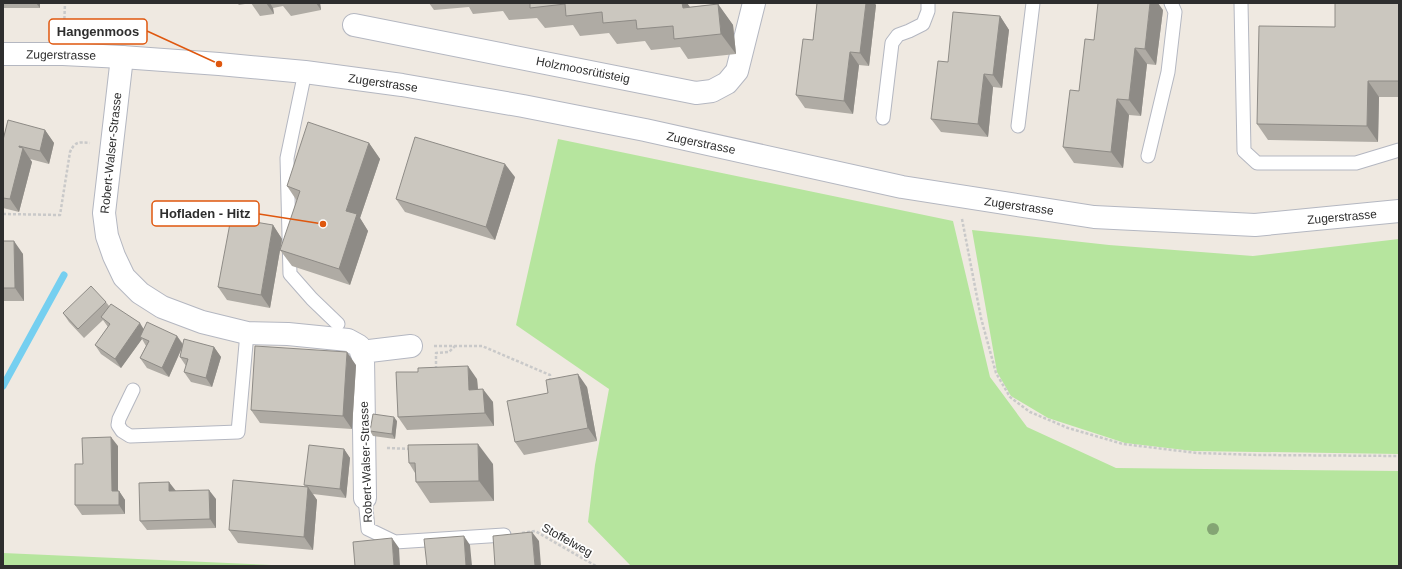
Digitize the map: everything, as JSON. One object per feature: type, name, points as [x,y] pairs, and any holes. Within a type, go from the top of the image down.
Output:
[{"type":"main road","name":"Holzmoosrütisteig","points":[[354,25],[696,93],[712,91],[722,86],[727,83],[737,71],[754,3]]},
{"type":"main road","name":"Zugerstrasse","points":[[3,54],[63,54],[219,64],[305,72],[402,85],[523,106],[645,130],[902,187],[1094,217],[1255,225],[1399,211]]},
{"type":"main road","name":"Robert-Walser-Strasse","points":[[122,57],[104,213],[107,236],[124,277],[140,293],[162,307],[202,322],[247,333],[288,334],[348,340],[359,346],[363,357],[365,498]]},
{"type":"main road","points":[[361,352],[411,346]]},
{"type":"lane","points":[[883,118],[892,43],[898,35],[923,24],[928,11],[928,3]]},
{"type":"lane","points":[[1018,126],[1032,3]]},
{"type":"lane","points":[[1148,156],[1168,72],[1175,12],[1171,3]]},
{"type":"lane","points":[[1241,3],[1244,151],[1257,162],[1356,163],[1399,150]]},
{"type":"lane","points":[[305,72],[287,158],[290,274],[312,299],[338,324]]},
{"type":"lane","points":[[134,390],[119,419],[118,425],[122,431],[130,436],[238,432],[247,333]]},
{"type":"lane","name":"Robert-Walser-Strasse","points":[[365,498],[368,529],[395,542],[504,535]]},
{"type":"path","points":[[64,29],[65,3]]},
{"type":"path","points":[[3,214],[60,215],[70,152],[73,146],[79,142],[92,143]]},
{"type":"path","points":[[965,198],[962,219],[981,318],[996,373],[1010,397],[1030,412],[1068,428],[1123,444],[1197,453],[1399,456]]},
{"type":"path","points":[[411,346],[482,346],[550,375],[551,389]]},
{"type":"path","points":[[436,346],[436,372]]},
{"type":"path","points":[[436,353],[449,352],[456,346]]},
{"type":"path","points":[[364,447],[417,449]]},
{"type":"path","name":"Stoffelweg","points":[[504,535],[535,531],[596,566]]},
{"type":"green space","points":[[558,139],[953,221],[990,377],[1027,427],[1116,468],[1399,471],[1399,566],[631,566],[588,522],[595,465],[609,389],[516,325]]},
{"type":"green space","points":[[972,230],[1109,245],[1253,256],[1399,239],[1399,454],[1193,451],[1125,443],[1048,418],[1011,396],[997,372]]},
{"type":"green space","points":[[3,553],[295,566],[3,566]]},
{"type":"building","points":[[530,3],[682,3],[683,8],[718,4],[721,34],[674,39],[673,26],[637,29],[636,20],[603,23],[602,12],[566,16],[565,4],[530,8]]},
{"type":"building","points":[[817,3],[866,3],[860,53],[850,52],[844,101],[796,95],[803,39],[813,40]]},
{"type":"building","points":[[1098,3],[1150,3],[1145,49],[1135,48],[1129,100],[1117,99],[1111,152],[1063,147],[1070,90],[1079,91],[1085,39],[1094,40]]},
{"type":"building","points":[[1335,3],[1399,3],[1399,81],[1368,81],[1367,126],[1257,124],[1259,26],[1335,27]]},
{"type":"building","points":[[953,12],[1000,16],[993,75],[984,74],[978,124],[931,119],[938,61],[948,62]]},
{"type":"building","points":[[8,120],[45,130],[40,151],[19,146],[23,148],[10,199],[3,198],[3,140]]},
{"type":"building","points":[[308,122],[369,143],[346,211],[357,214],[339,269],[280,250],[300,191],[287,186]]},
{"type":"building","points":[[415,137],[505,164],[486,227],[396,199]]},
{"type":"building","points":[[231,218],[273,225],[261,295],[218,287]]},
{"type":"building","points":[[3,241],[14,241],[15,288],[3,288]]},
{"type":"building","points":[[91,286],[106,302],[78,329],[63,313]]},
{"type":"building","points":[[111,304],[140,323],[115,359],[95,345],[110,324],[101,317]]},
{"type":"building","points":[[147,322],[177,336],[162,368],[140,358],[149,341],[140,337]]},
{"type":"building","points":[[184,339],[214,347],[206,378],[184,372],[188,359],[180,357]]},
{"type":"building","points":[[255,346],[347,352],[343,416],[251,410]]},
{"type":"building","points":[[468,366],[469,390],[483,389],[485,413],[398,417],[396,372],[418,372],[418,368]]},
{"type":"building","points":[[578,374],[588,428],[515,442],[507,401],[548,393],[546,380]]},
{"type":"building","points":[[373,414],[394,417],[392,434],[370,431]]},
{"type":"building","points":[[111,437],[112,491],[119,491],[119,505],[75,505],[75,464],[83,464],[82,438]]},
{"type":"building","points":[[478,444],[479,481],[416,482],[415,463],[409,463],[408,445]]},
{"type":"building","points":[[309,445],[344,449],[340,489],[304,485]]},
{"type":"building","points":[[233,480],[308,487],[304,537],[229,530]]},
{"type":"building","points":[[169,482],[169,491],[209,490],[210,519],[140,521],[139,483]]},
{"type":"building","points":[[532,532],[535,566],[495,566],[493,536]]},
{"type":"building","points":[[464,536],[466,566],[427,566],[424,539]]},
{"type":"building","points":[[392,538],[394,566],[355,566],[353,542]]},
{"type":"waterway","points":[[3,386],[64,275]]},
{"type":"place","name":"Hangenmoos","points":[[219,64]]},
{"type":"place","name":"Hofladen - Hitz","points":[[323,224]]}]
